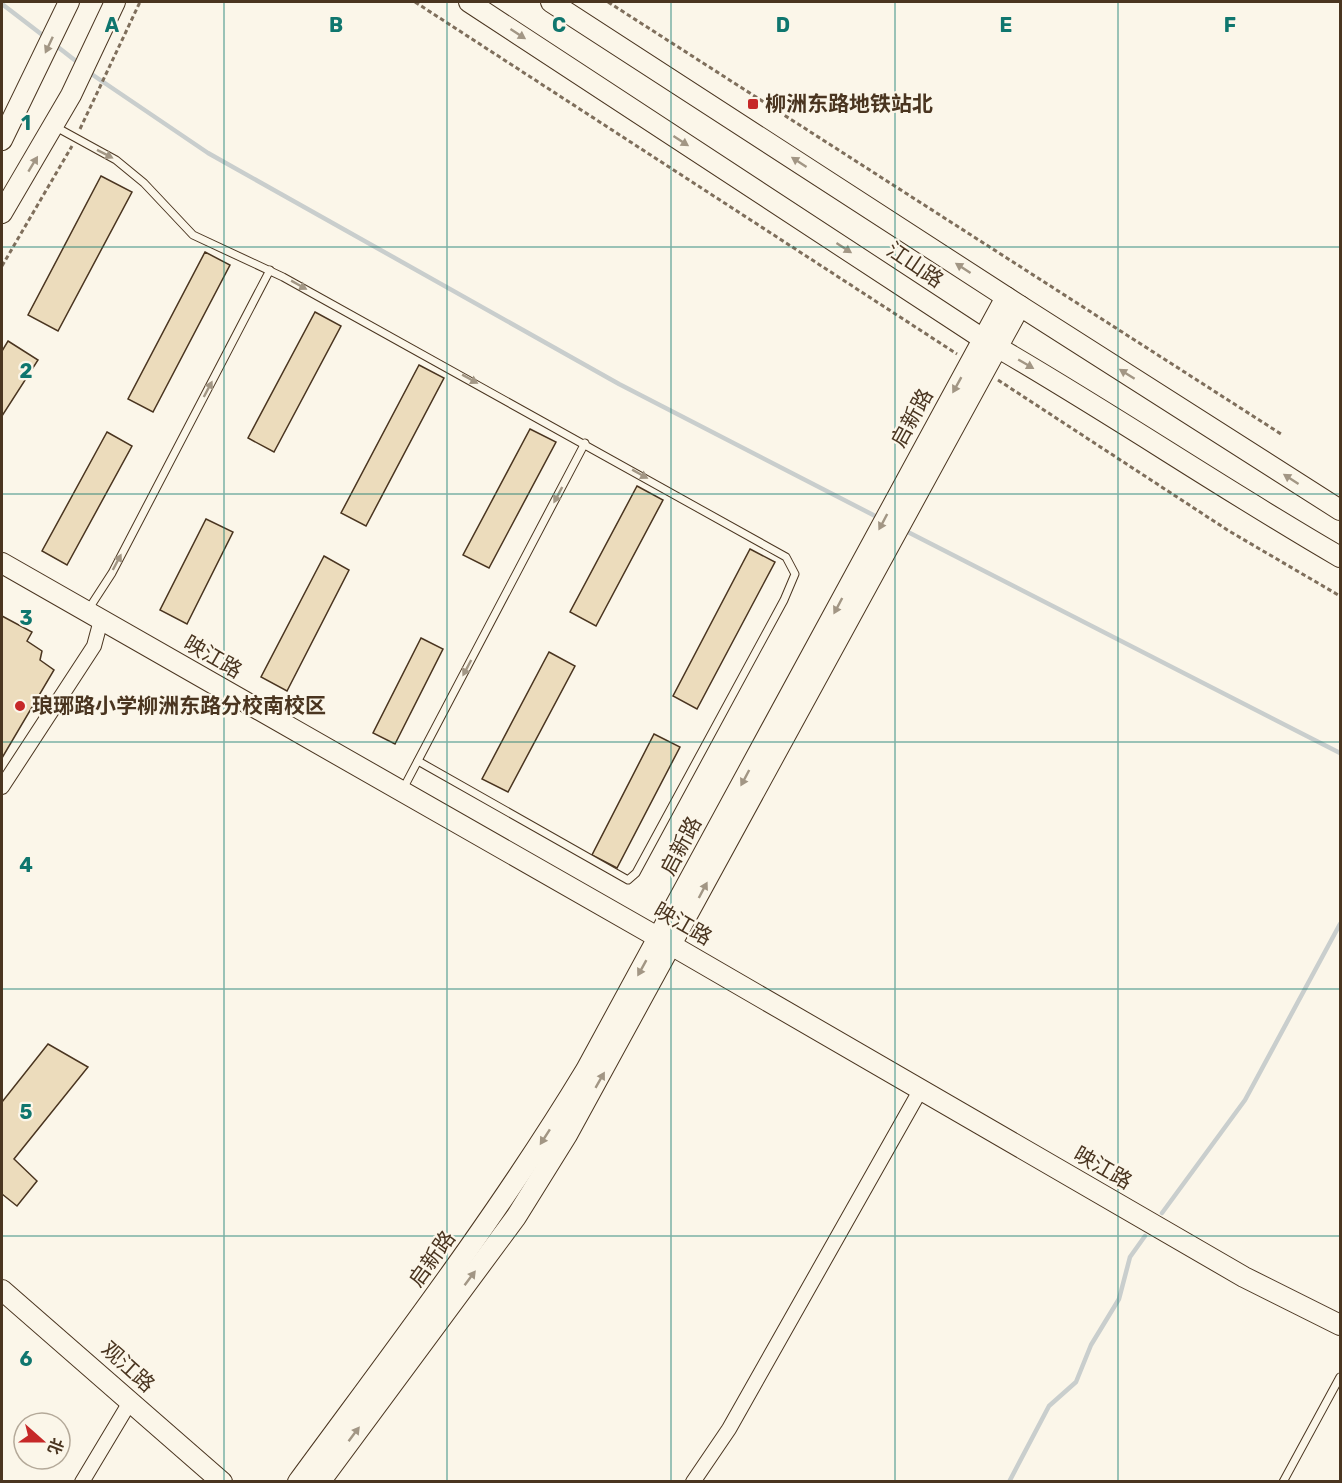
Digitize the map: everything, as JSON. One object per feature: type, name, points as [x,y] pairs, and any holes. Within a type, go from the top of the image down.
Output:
[{"type":"street","points":[[2,213],[71,95],[115,2]]},
{"type":"street","name":"江山路","points":[[469,2],[990,344],[1341,557]]},
{"type":"street","name":"江山路","points":[[551,2],[1013,302],[1341,510]]},
{"type":"street","points":[[2,140],[66,8]]},
{"type":"street","name":"启新路","points":[[298,1482],[472,1245],[518,1178],[665,942],[1013,302]]},
{"type":"street","name":"映江路","points":[[2,563],[921,1089],[1244,1277],[1341,1325]]},
{"type":"street","points":[[2,787],[94,646],[94,616]]},
{"type":"street","name":"启新路","points":[[320,1482],[534,1190],[605,1071],[665,942]]},
{"type":"street","points":[[693,1482],[729,1429],[921,1089]]},
{"type":"street","name":"观江路","points":[[2,1290],[222,1482]]},
{"type":"street","points":[[82,1482],[130,1402]]},
{"type":"lane","points":[[54,126],[116,160],[144,183],[193,235],[270,270],[585,443],[786,557],[795,574],[784,600],[636,873],[628,880],[418,761]]},
{"type":"lane","points":[[94,616],[112,573],[270,270]]},
{"type":"lane","points":[[402,792],[585,443]]},
{"type":"lane","points":[[1283,1482],[1341,1377]]},
{"type":"path","points":[[2,266],[37,209],[75,138],[140,2]]},
{"type":"path","points":[[415,2],[977,367],[1071,425],[1229,531],[1341,596]]},
{"type":"path","points":[[608,2],[1281,434]]},
{"type":"building","points":[[101,176],[132,192],[58,331],[28,315]]},
{"type":"building","points":[[205,252],[230,265],[153,412],[128,399]]},
{"type":"building","points":[[315,312],[341,326],[274,452],[248,438]]},
{"type":"building","points":[[8,341],[38,360],[2,416],[2,351]]},
{"type":"building","points":[[419,365],[444,378],[366,526],[341,513]]},
{"type":"building","points":[[530,429],[556,442],[489,568],[463,555]]},
{"type":"building","points":[[107,432],[132,446],[67,565],[42,551]]},
{"type":"building","points":[[637,486],[663,500],[596,626],[570,612]]},
{"type":"building","points":[[206,519],[233,532],[187,624],[160,610]]},
{"type":"building","points":[[750,549],[775,562],[697,709],[673,696]]},
{"type":"building","points":[[324,556],[349,570],[287,691],[261,677]]},
{"type":"building","name":"琅琊路小学柳洲东路分校南校区","points":[[2,616],[32,632],[27,641],[42,651],[40,660],[54,670],[2,758]]},
{"type":"building","points":[[421,638],[443,649],[395,744],[373,733]]},
{"type":"building","points":[[549,652],[575,666],[508,792],[482,779]]},
{"type":"building","points":[[654,734],[680,747],[617,868],[592,855]]},
{"type":"building","points":[[48,1044],[88,1067],[14,1159],[37,1181],[17,1206],[2,1194],[2,1102]]},
{"type":"waterway","points":[[2,4],[45,37]]},
{"type":"waterway","points":[[54,44],[81,65]]},
{"type":"waterway","points":[[87,71],[208,153],[619,384],[881,519]]},
{"type":"waterway","points":[[902,529],[1340,753]]},
{"type":"waterway","points":[[1162,1213],[1245,1100],[1340,924]]},
{"type":"waterway","points":[[1009,1482],[1049,1406],[1076,1382],[1091,1345],[1119,1299],[1130,1257],[1145,1236]]},
{"type":"place","name":"柳洲东路地铁站北","points":[[753,104]]},
{"type":"place","name":"琅琊路小学柳洲东路分校南校区","points":[[20,706]]}]
